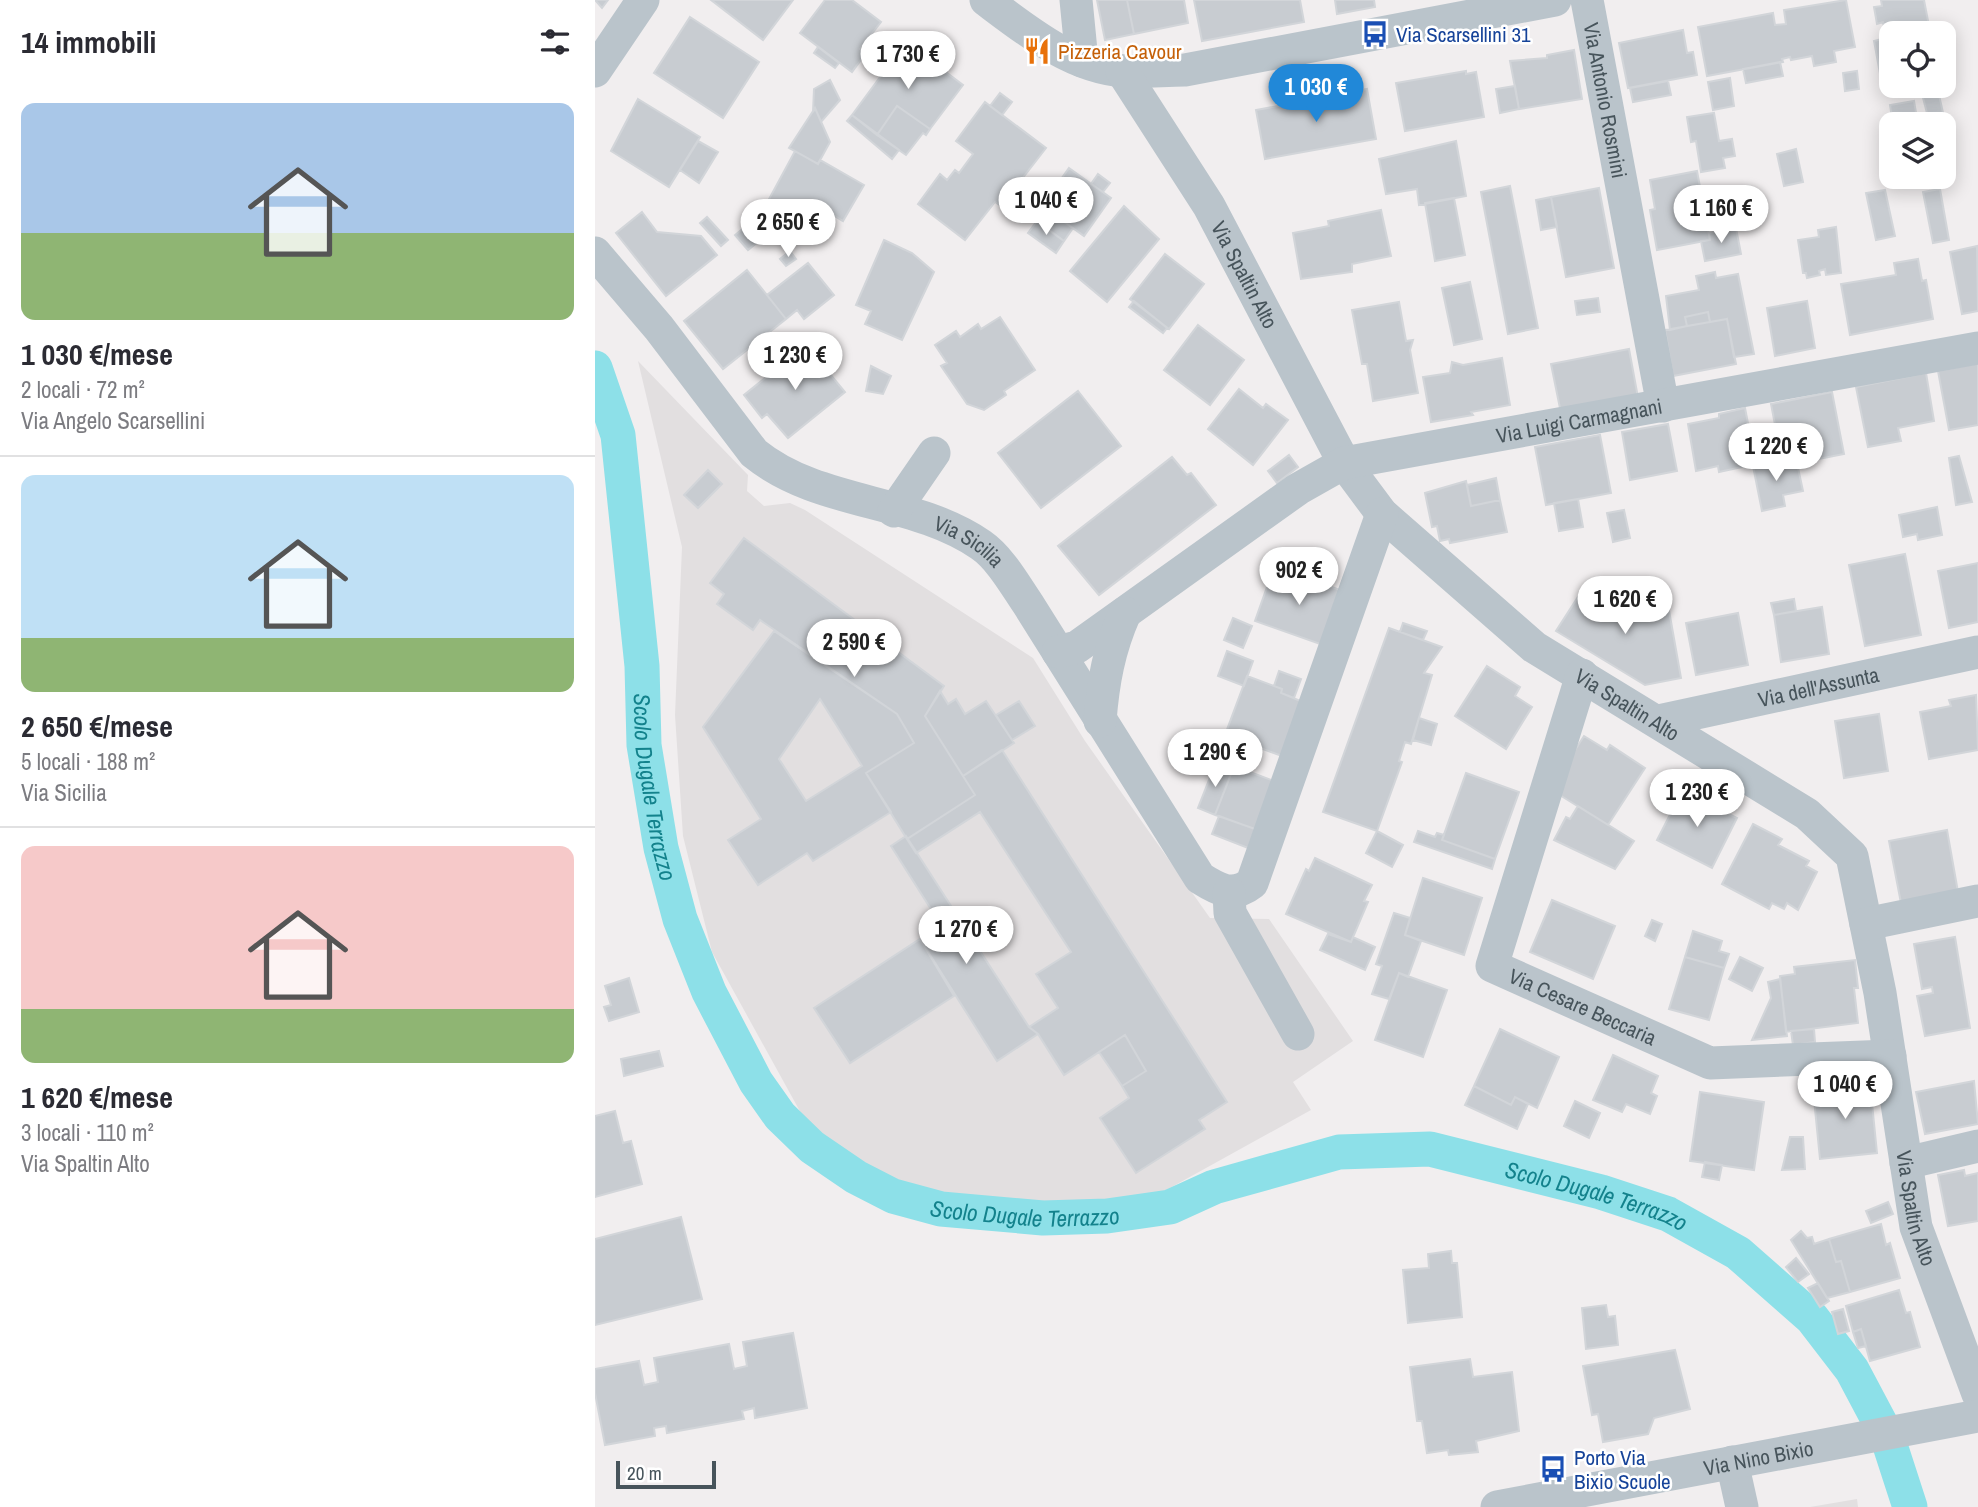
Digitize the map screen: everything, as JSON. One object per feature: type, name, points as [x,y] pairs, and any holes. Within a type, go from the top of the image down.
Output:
[{"type":"street","points":[[595,71],[643,0]]},
{"type":"street","points":[[986,0],[1033,35],[1082,61],[1122,71],[1185,70],[1555,0]]},
{"type":"street","points":[[1076,0],[1082,61]]},
{"type":"street","name":"Via Antonio Rosmini","points":[[1587,0],[1663,406]]},
{"type":"street","name":"Via Spaltin Alto","points":[[1122,71],[1209,206],[1344,463],[1383,514],[1534,647],[1807,814],[1852,856],[1890,1056],[1916,1227],[1978,1394]]},
{"type":"street","name":"Via Sicilia","points":[[595,253],[659,328],[754,453],[787,476],[941,525],[982,546],[1010,578],[1201,878],[1229,893]]},
{"type":"street","name":"Via Luigi Carmagnani","points":[[1344,463],[1978,348]]},
{"type":"street","points":[[894,511],[934,453]]},
{"type":"street","points":[[1058,652],[1077,647],[1298,489],[1344,463]]},
{"type":"street","points":[[1298,1034],[1230,912],[1229,893],[1243,891],[1252,883],[1383,514]]},
{"type":"street","points":[[1100,721],[1103,681],[1111,644],[1125,613]]},
{"type":"street","name":"Via dell'Assunta","points":[[1658,722],[1978,652]]},
{"type":"street","name":"Via Cesare Beccaria","points":[[1582,675],[1492,966],[1710,1063],[1890,1056]]},
{"type":"street","points":[[1866,924],[1978,901]]},
{"type":"street","points":[[1906,1163],[1978,1146]]},
{"type":"street","name":"Via Nino Bixio","points":[[1497,1507],[1978,1416]]},
{"type":"street","points":[[1732,1462],[1742,1507]]},
{"type":"shaded area","points":[[638,361],[748,475],[747,491],[764,506],[790,503],[805,510],[1033,658],[1085,741],[1210,918],[1269,919],[1353,1041],[1293,1082],[1311,1110],[1150,1199],[1115,1213],[1059,1222],[1010,1222],[951,1210],[876,1188],[840,1163],[802,1115],[712,952],[683,836],[675,715],[682,547]]},
{"type":"shaded area","points":[[1857,1499],[1858,1507],[1810,1507]]},
{"type":"building","points":[[595,0],[608,0],[602,8]]},
{"type":"building","points":[[711,0],[793,0],[763,40]]},
{"type":"building","points":[[825,0],[852,0],[881,22],[860,49],[866,53],[852,72],[800,33]]},
{"type":"building","points":[[1097,0],[1127,0],[1134,34],[1105,40]]},
{"type":"building","points":[[1127,0],[1184,0],[1188,23],[1134,34]]},
{"type":"building","points":[[1194,0],[1300,0],[1304,22],[1202,41]]},
{"type":"building","points":[[1335,0],[1374,0],[1375,7],[1337,14]]},
{"type":"building","points":[[1846,0],[1855,47],[1834,51],[1836,62],[1814,66],[1812,56],[1791,60],[1790,57],[1782,59],[1783,62],[1707,76],[1698,27],[1773,13],[1775,25],[1786,24],[1784,10]]},
{"type":"building","points":[[1881,0],[1924,0],[1928,21],[1879,21],[1877,24],[1874,7],[1882,6]]},
{"type":"building","points":[[690,17],[759,62],[723,118],[654,73]]},
{"type":"building","points":[[1683,30],[1687,53],[1693,52],[1697,75],[1628,88],[1619,43]]},
{"type":"building","points":[[1879,40],[1879,68],[1874,41]]},
{"type":"building","points":[[906,42],[963,85],[930,129],[897,106],[877,135],[852,115]]},
{"type":"building","points":[[818,47],[839,63],[835,68],[814,53]]},
{"type":"building","points":[[1574,50],[1582,99],[1519,109],[1510,61],[1547,58],[1547,55]]},
{"type":"building","points":[[1780,62],[1783,76],[1746,83],[1743,69]]},
{"type":"building","points":[[1466,71],[1466,74],[1476,72],[1484,117],[1405,131],[1396,83]]},
{"type":"building","points":[[1857,71],[1859,89],[1845,91],[1843,73]]},
{"type":"building","points":[[1730,78],[1734,106],[1713,110],[1708,82]]},
{"type":"building","points":[[830,80],[840,100],[821,122],[815,108],[813,112],[814,89]]},
{"type":"building","points":[[1668,81],[1671,95],[1633,102],[1630,88]]},
{"type":"building","points":[[1515,86],[1519,109],[1500,113],[1496,89]]},
{"type":"building","points":[[1367,89],[1376,139],[1265,159],[1256,110],[1306,101],[1307,107],[1318,105],[1317,98]]},
{"type":"building","points":[[1000,93],[1012,102],[1002,115],[990,106]]},
{"type":"building","points":[[1923,98],[1940,98],[1943,112],[1927,112]]},
{"type":"building","points":[[638,99],[700,137],[669,187],[611,151]]},
{"type":"building","points":[[1914,101],[1916,112],[1891,112],[1890,105]]},
{"type":"building","points":[[985,102],[1046,148],[1001,206],[995,202],[965,240],[918,204],[940,174],[947,180],[955,170],[959,173],[973,154],[956,141]]},
{"type":"building","points":[[897,106],[930,129],[926,135],[923,133],[906,155],[877,135]]},
{"type":"building","points":[[815,108],[830,142],[818,164],[789,148]]},
{"type":"building","points":[[1714,113],[1719,141],[1732,139],[1735,156],[1723,158],[1725,168],[1701,172],[1696,141],[1691,142],[1687,117]]},
{"type":"building","points":[[852,115],[899,150],[892,159],[847,121]]},
{"type":"building","points":[[698,141],[718,152],[699,183],[680,170]]},
{"type":"building","points":[[1456,141],[1466,196],[1419,205],[1417,189],[1386,194],[1379,159]]},
{"type":"building","points":[[1796,149],[1803,182],[1784,186],[1777,154]]},
{"type":"building","points":[[795,151],[818,164],[820,160],[864,185],[843,221],[823,209],[810,232],[777,213],[774,219],[762,212]]},
{"type":"building","points":[[1069,168],[1111,198],[1084,236],[1042,206]]},
{"type":"building","points":[[1697,171],[1710,240],[1657,250],[1650,210],[1655,209],[1650,180]]},
{"type":"building","points":[[1098,174],[1110,183],[1103,192],[1091,184]]},
{"type":"building","points":[[1510,186],[1538,328],[1508,334],[1481,192]]},
{"type":"building","points":[[1599,188],[1614,268],[1566,277],[1551,197]]},
{"type":"building","points":[[1940,189],[1949,240],[1933,243],[1923,192]]},
{"type":"building","points":[[1885,190],[1895,236],[1876,240],[1866,193]]},
{"type":"building","points":[[1551,197],[1557,227],[1541,230],[1536,200]]},
{"type":"building","points":[[1454,198],[1465,255],[1435,261],[1425,203]]},
{"type":"building","points":[[1042,206],[1073,228],[1064,241],[1033,218]]},
{"type":"building","points":[[1124,206],[1159,239],[1107,302],[1070,271]]},
{"type":"building","points":[[1381,210],[1391,256],[1352,264],[1352,272],[1301,279],[1293,233],[1329,226],[1328,221]]},
{"type":"building","points":[[642,212],[657,232],[701,236],[717,255],[666,296],[616,233]]},
{"type":"building","points":[[758,216],[770,232],[748,250],[735,235]]},
{"type":"building","points":[[707,217],[728,240],[721,246],[700,223]]},
{"type":"building","points":[[1037,221],[1064,241],[1056,253],[1028,233]]},
{"type":"building","points":[[1836,227],[1841,273],[1826,275],[1825,269],[1819,271],[1820,275],[1807,278],[1806,273],[1803,273],[1798,240],[1819,237],[1818,230]]},
{"type":"building","points":[[1736,228],[1741,254],[1705,261],[1701,241],[1710,240],[1709,233]]},
{"type":"building","points":[[884,240],[912,253],[934,272],[902,340],[865,324],[871,311],[856,305]]},
{"type":"building","points":[[1977,246],[1978,311],[1962,314],[1950,252]]},
{"type":"building","points":[[790,251],[796,259],[786,266],[780,259]]},
{"type":"building","points":[[1165,254],[1204,284],[1169,329],[1130,299]]},
{"type":"building","points":[[1918,259],[1922,281],[1926,280],[1933,319],[1850,335],[1841,284],[1896,275],[1894,263]]},
{"type":"building","points":[[808,263],[834,295],[804,319],[797,310],[786,319],[767,295]]},
{"type":"building","points":[[747,270],[786,319],[723,369],[684,321]]},
{"type":"building","points":[[1715,272],[1716,278],[1738,274],[1754,354],[1734,357],[1727,319],[1710,322],[1708,312],[1685,317],[1687,326],[1670,330],[1666,296],[1699,290],[1696,276]]},
{"type":"building","points":[[1470,282],[1482,339],[1454,345],[1442,288]]},
{"type":"building","points":[[1598,298],[1600,312],[1577,315],[1575,301]]},
{"type":"building","points":[[1134,301],[1167,328],[1163,333],[1129,307]]},
{"type":"building","points":[[1807,301],[1815,348],[1775,356],[1767,308]]},
{"type":"building","points":[[1399,302],[1406,341],[1413,340],[1410,350],[1418,393],[1373,401],[1367,364],[1362,364],[1352,310]]},
{"type":"building","points":[[1708,312],[1710,322],[1687,326],[1685,317]]},
{"type":"building","points":[[1000,317],[1035,370],[1004,391],[1006,395],[984,410],[967,404],[941,366],[947,363],[935,345],[956,331],[960,337],[978,324],[981,329]]},
{"type":"building","points":[[1727,319],[1736,364],[1673,376],[1665,330]]},
{"type":"building","points":[[1198,325],[1244,360],[1210,405],[1164,370]]},
{"type":"building","points":[[806,345],[845,392],[788,438],[767,414],[762,418],[744,395]]},
{"type":"building","points":[[1629,349],[1639,403],[1562,418],[1551,364]]},
{"type":"building","points":[[1502,358],[1510,405],[1431,422],[1423,377],[1450,373],[1452,362],[1463,365]]},
{"type":"building","points":[[1978,363],[1978,425],[1949,430],[1938,371]]},
{"type":"building","points":[[871,366],[891,376],[883,394],[866,391]]},
{"type":"building","points":[[1926,373],[1934,421],[1898,428],[1901,441],[1868,447],[1856,387]]},
{"type":"building","points":[[1239,389],[1263,408],[1266,404],[1288,420],[1253,465],[1208,429]]},
{"type":"building","points":[[1078,391],[1121,446],[1041,508],[998,453]]},
{"type":"building","points":[[1832,392],[1844,454],[1783,466],[1771,404]]},
{"type":"building","points":[[1745,408],[1756,464],[1719,472],[1718,466],[1696,471],[1688,424],[1719,418],[1719,414]]},
{"type":"building","points":[[1668,424],[1677,471],[1630,480],[1622,432]]},
{"type":"building","points":[[1600,435],[1611,493],[1546,505],[1535,447]]},
{"type":"building","points":[[1289,455],[1298,467],[1277,483],[1268,471]]},
{"type":"building","points":[[1959,456],[1972,502],[1956,505],[1949,458]]},
{"type":"building","points":[[1172,457],[1187,475],[1191,473],[1216,505],[1099,595],[1058,546]]},
{"type":"building","points":[[1782,461],[1783,466],[1797,463],[1803,491],[1783,495],[1785,506],[1762,511],[1753,466]]},
{"type":"building","points":[[708,470],[722,484],[698,508],[684,495]]},
{"type":"building","points":[[1496,478],[1500,500],[1471,506],[1467,485]]},
{"type":"building","points":[[1466,481],[1471,506],[1500,500],[1507,532],[1450,543],[1449,539],[1440,541],[1437,526],[1432,527],[1425,493]]},
{"type":"building","points":[[1578,499],[1583,527],[1559,531],[1554,503]]},
{"type":"building","points":[[1937,507],[1942,535],[1918,540],[1917,534],[1903,537],[1899,515]]},
{"type":"building","points":[[1624,510],[1630,538],[1613,542],[1607,513]]},
{"type":"building","points":[[744,538],[944,686],[925,716],[975,795],[907,839],[866,773],[914,743],[897,714],[760,620],[753,630],[717,604],[724,594],[710,583]]},
{"type":"building","points":[[1905,554],[1921,635],[1865,646],[1849,565]]},
{"type":"building","points":[[1978,563],[1978,622],[1949,628],[1938,571]]},
{"type":"building","points":[[1273,570],[1319,587],[1321,583],[1343,591],[1323,645],[1255,621]]},
{"type":"building","points":[[1585,586],[1618,608],[1667,599],[1681,678],[1645,685],[1556,631]]},
{"type":"building","points":[[1794,599],[1796,611],[1774,615],[1771,603]]},
{"type":"building","points":[[1822,607],[1829,654],[1781,662],[1774,615]]},
{"type":"building","points":[[1738,613],[1748,665],[1696,675],[1686,623]]},
{"type":"building","points":[[1233,618],[1252,626],[1243,648],[1224,640]]},
{"type":"building","points":[[1403,623],[1427,631],[1423,640],[1400,632]]},
{"type":"building","points":[[1389,628],[1442,647],[1424,673],[1432,675],[1411,744],[1405,742],[1399,761],[1402,762],[1377,831],[1323,812]]},
{"type":"building","points":[[774,631],[897,714],[914,743],[866,773],[891,812],[813,861],[807,853],[758,885],[728,840],[761,819],[703,727]],"holes":[[[820,699],[862,766],[806,801],[779,759]]]},
{"type":"building","points":[[1227,651],[1253,661],[1244,686],[1218,676]]},
{"type":"building","points":[[1487,666],[1520,687],[1515,696],[1532,707],[1506,749],[1455,716]]},
{"type":"building","points":[[1279,671],[1301,679],[1294,698],[1281,693],[1282,689],[1274,686]]},
{"type":"building","points":[[1247,676],[1282,689],[1281,693],[1303,702],[1282,756],[1225,735]]},
{"type":"building","points":[[940,691],[948,704],[956,699],[965,714],[986,701],[1014,743],[963,776],[925,716]]},
{"type":"building","points":[[1976,695],[1978,750],[1929,759],[1920,712],[1951,706],[1949,700]]},
{"type":"building","points":[[1019,701],[1035,726],[1012,740],[996,715]]},
{"type":"building","points":[[1879,714],[1888,771],[1844,778],[1835,721]]},
{"type":"building","points":[[1419,718],[1437,724],[1431,745],[1413,740]]},
{"type":"building","points":[[1584,736],[1607,750],[1610,745],[1645,768],[1608,825],[1550,789]]},
{"type":"building","points":[[1002,750],[1227,1102],[1199,1120],[1205,1129],[1136,1173],[1100,1118],[1129,1098],[1122,1086],[1146,1071],[1125,1035],[1064,1075],[1038,1034],[1029,1027],[1058,1008],[1036,974],[1071,952],[980,812],[916,853],[907,839],[975,795],[963,776]]},
{"type":"building","points":[[1216,762],[1233,769],[1215,815],[1198,808]]},
{"type":"building","points":[[1234,766],[1274,781],[1255,829],[1215,815]]},
{"type":"building","points":[[1466,773],[1519,792],[1495,859],[1442,840]]},
{"type":"building","points":[[1682,791],[1737,818],[1712,868],[1657,840]]},
{"type":"building","points":[[1578,806],[1634,841],[1615,869],[1554,840],[1566,817],[1570,819]]},
{"type":"building","points":[[1219,816],[1255,829],[1248,848],[1212,834]]},
{"type":"building","points":[[1753,824],[1782,839],[1778,845],[1809,861],[1806,866],[1817,872],[1798,910],[1787,903],[1784,909],[1772,903],[1769,909],[1722,884]]},
{"type":"building","points":[[1947,830],[1958,892],[1901,903],[1889,841]]},
{"type":"building","points":[[1377,831],[1403,845],[1392,867],[1366,853]]},
{"type":"building","points":[[1418,831],[1435,837],[1437,833],[1444,835],[1442,840],[1495,859],[1492,869],[1414,842]]},
{"type":"building","points":[[906,836],[1029,1027],[1038,1034],[997,1061],[920,939],[941,925],[891,846]]},
{"type":"building","points":[[1315,858],[1372,885],[1364,901],[1368,902],[1351,942],[1286,914],[1306,869],[1309,871]]},
{"type":"building","points":[[1423,878],[1482,898],[1464,955],[1405,935]]},
{"type":"building","points":[[1552,900],[1615,926],[1593,979],[1530,952]]},
{"type":"building","points":[[1394,913],[1410,918],[1405,935],[1421,941],[1408,977],[1399,973],[1389,999],[1372,994],[1382,966],[1376,964]]},
{"type":"building","points":[[1652,920],[1662,924],[1655,941],[1645,936]]},
{"type":"building","points":[[1693,931],[1722,941],[1719,951],[1729,954],[1724,968],[1685,957]]},
{"type":"building","points":[[1328,934],[1351,942],[1353,937],[1375,947],[1365,970],[1320,950]]},
{"type":"building","points":[[1955,937],[1970,1028],[1925,1036],[1917,996],[1933,993],[1932,987],[1922,989],[1914,944]]},
{"type":"building","points":[[920,939],[954,996],[850,1063],[814,1008]]},
{"type":"building","points":[[1685,957],[1724,968],[1709,1020],[1669,1009]]},
{"type":"building","points":[[1740,957],[1763,968],[1752,991],[1729,979]]},
{"type":"building","points":[[1855,960],[1858,988],[1854,988],[1858,1023],[1786,1032],[1780,976],[1795,974],[1794,967]]},
{"type":"building","points":[[1399,973],[1447,990],[1423,1057],[1375,1040]]},
{"type":"building","points":[[629,978],[639,1012],[609,1021],[604,1007],[611,1005],[605,986]]},
{"type":"building","points":[[1780,979],[1787,1036],[1752,1040],[1771,998],[1768,982]]},
{"type":"building","points":[[1500,1029],[1559,1057],[1537,1108],[1515,1097],[1511,1105],[1474,1086]]},
{"type":"building","points":[[1814,1029],[1815,1042],[1793,1045],[1791,1031]]},
{"type":"building","points":[[1125,1035],[1146,1071],[1122,1086],[1099,1052]]},
{"type":"building","points":[[659,1051],[663,1066],[624,1076],[621,1059]]},
{"type":"building","points":[[1613,1055],[1658,1076],[1651,1093],[1657,1096],[1650,1114],[1626,1104],[1622,1112],[1593,1100]]},
{"type":"building","points":[[1974,1081],[1978,1124],[1925,1134],[1916,1092]]},
{"type":"building","points":[[1870,1083],[1877,1153],[1820,1159],[1813,1089]]},
{"type":"building","points":[[1474,1086],[1511,1105],[1515,1097],[1528,1104],[1517,1129],[1465,1105]]},
{"type":"building","points":[[1700,1092],[1764,1102],[1754,1170],[1690,1161]]},
{"type":"building","points":[[1575,1101],[1600,1113],[1589,1138],[1564,1126]]},
{"type":"building","points":[[615,1111],[623,1143],[631,1141],[642,1184],[595,1197],[595,1116]]},
{"type":"building","points":[[1790,1137],[1803,1137],[1805,1169],[1782,1170]]},
{"type":"building","points":[[1705,1162],[1722,1165],[1719,1180],[1702,1177]]},
{"type":"building","points":[[1964,1170],[1965,1176],[1978,1173],[1978,1221],[1948,1226],[1938,1175]]},
{"type":"building","points":[[1888,1202],[1893,1214],[1871,1223],[1866,1211]]},
{"type":"building","points":[[681,1217],[702,1299],[595,1325],[595,1239]]},
{"type":"building","points":[[1881,1224],[1886,1245],[1890,1243],[1900,1278],[1850,1292],[1841,1261],[1836,1262],[1829,1239]]},
{"type":"building","points":[[1801,1231],[1807,1238],[1812,1237],[1814,1244],[1829,1239],[1836,1262],[1841,1261],[1850,1292],[1827,1298],[1791,1240]]},
{"type":"building","points":[[1451,1251],[1452,1263],[1457,1263],[1462,1317],[1408,1323],[1403,1270],[1429,1268],[1428,1254]]},
{"type":"building","points":[[1796,1258],[1809,1274],[1798,1282],[1786,1267]]},
{"type":"building","points":[[1818,1283],[1829,1301],[1820,1307],[1808,1288]]},
{"type":"building","points":[[1899,1290],[1906,1313],[1910,1312],[1920,1347],[1870,1361],[1861,1329],[1853,1332],[1846,1306]]},
{"type":"building","points":[[1606,1305],[1608,1317],[1615,1316],[1618,1345],[1586,1349],[1582,1308]]},
{"type":"building","points":[[1843,1309],[1849,1331],[1838,1334],[1832,1312]]},
{"type":"building","points":[[1861,1329],[1866,1346],[1858,1348],[1853,1332]]},
{"type":"building","points":[[793,1333],[807,1408],[755,1418],[754,1408],[742,1411],[744,1419],[667,1433],[666,1426],[654,1428],[655,1436],[605,1445],[595,1393],[595,1369],[639,1361],[644,1385],[658,1382],[654,1358],[729,1344],[734,1369],[747,1366],[743,1342]]},
{"type":"building","points":[[1675,1350],[1690,1409],[1654,1418],[1648,1434],[1603,1442],[1598,1414],[1592,1415],[1583,1366]]},
{"type":"building","points":[[1470,1359],[1473,1377],[1512,1372],[1519,1431],[1476,1441],[1478,1452],[1449,1455],[1448,1450],[1427,1453],[1422,1421],[1417,1421],[1410,1367]]},
{"type":"waterway","name":"Scolo Dugale Terrazzo","points":[[595,368],[618,435],[642,666],[644,745],[661,848],[680,919],[709,992],[756,1082],[780,1116],[812,1147],[856,1177],[893,1196],[941,1209],[1043,1218],[1107,1216],[1170,1207],[1214,1187],[1339,1152],[1430,1149],[1601,1192],[1668,1214],[1738,1253],[1812,1318],[1852,1370],[1887,1436],[1910,1507]]},
{"type":"place","name":"Via Scarsellini 31","points":[[1375,34]]},
{"type":"place","name":"Pizzeria Cavour","points":[[1037,51]]},
{"type":"place","name":"Porto Via Bixio Scuole","points":[[1553,1469]]}]
